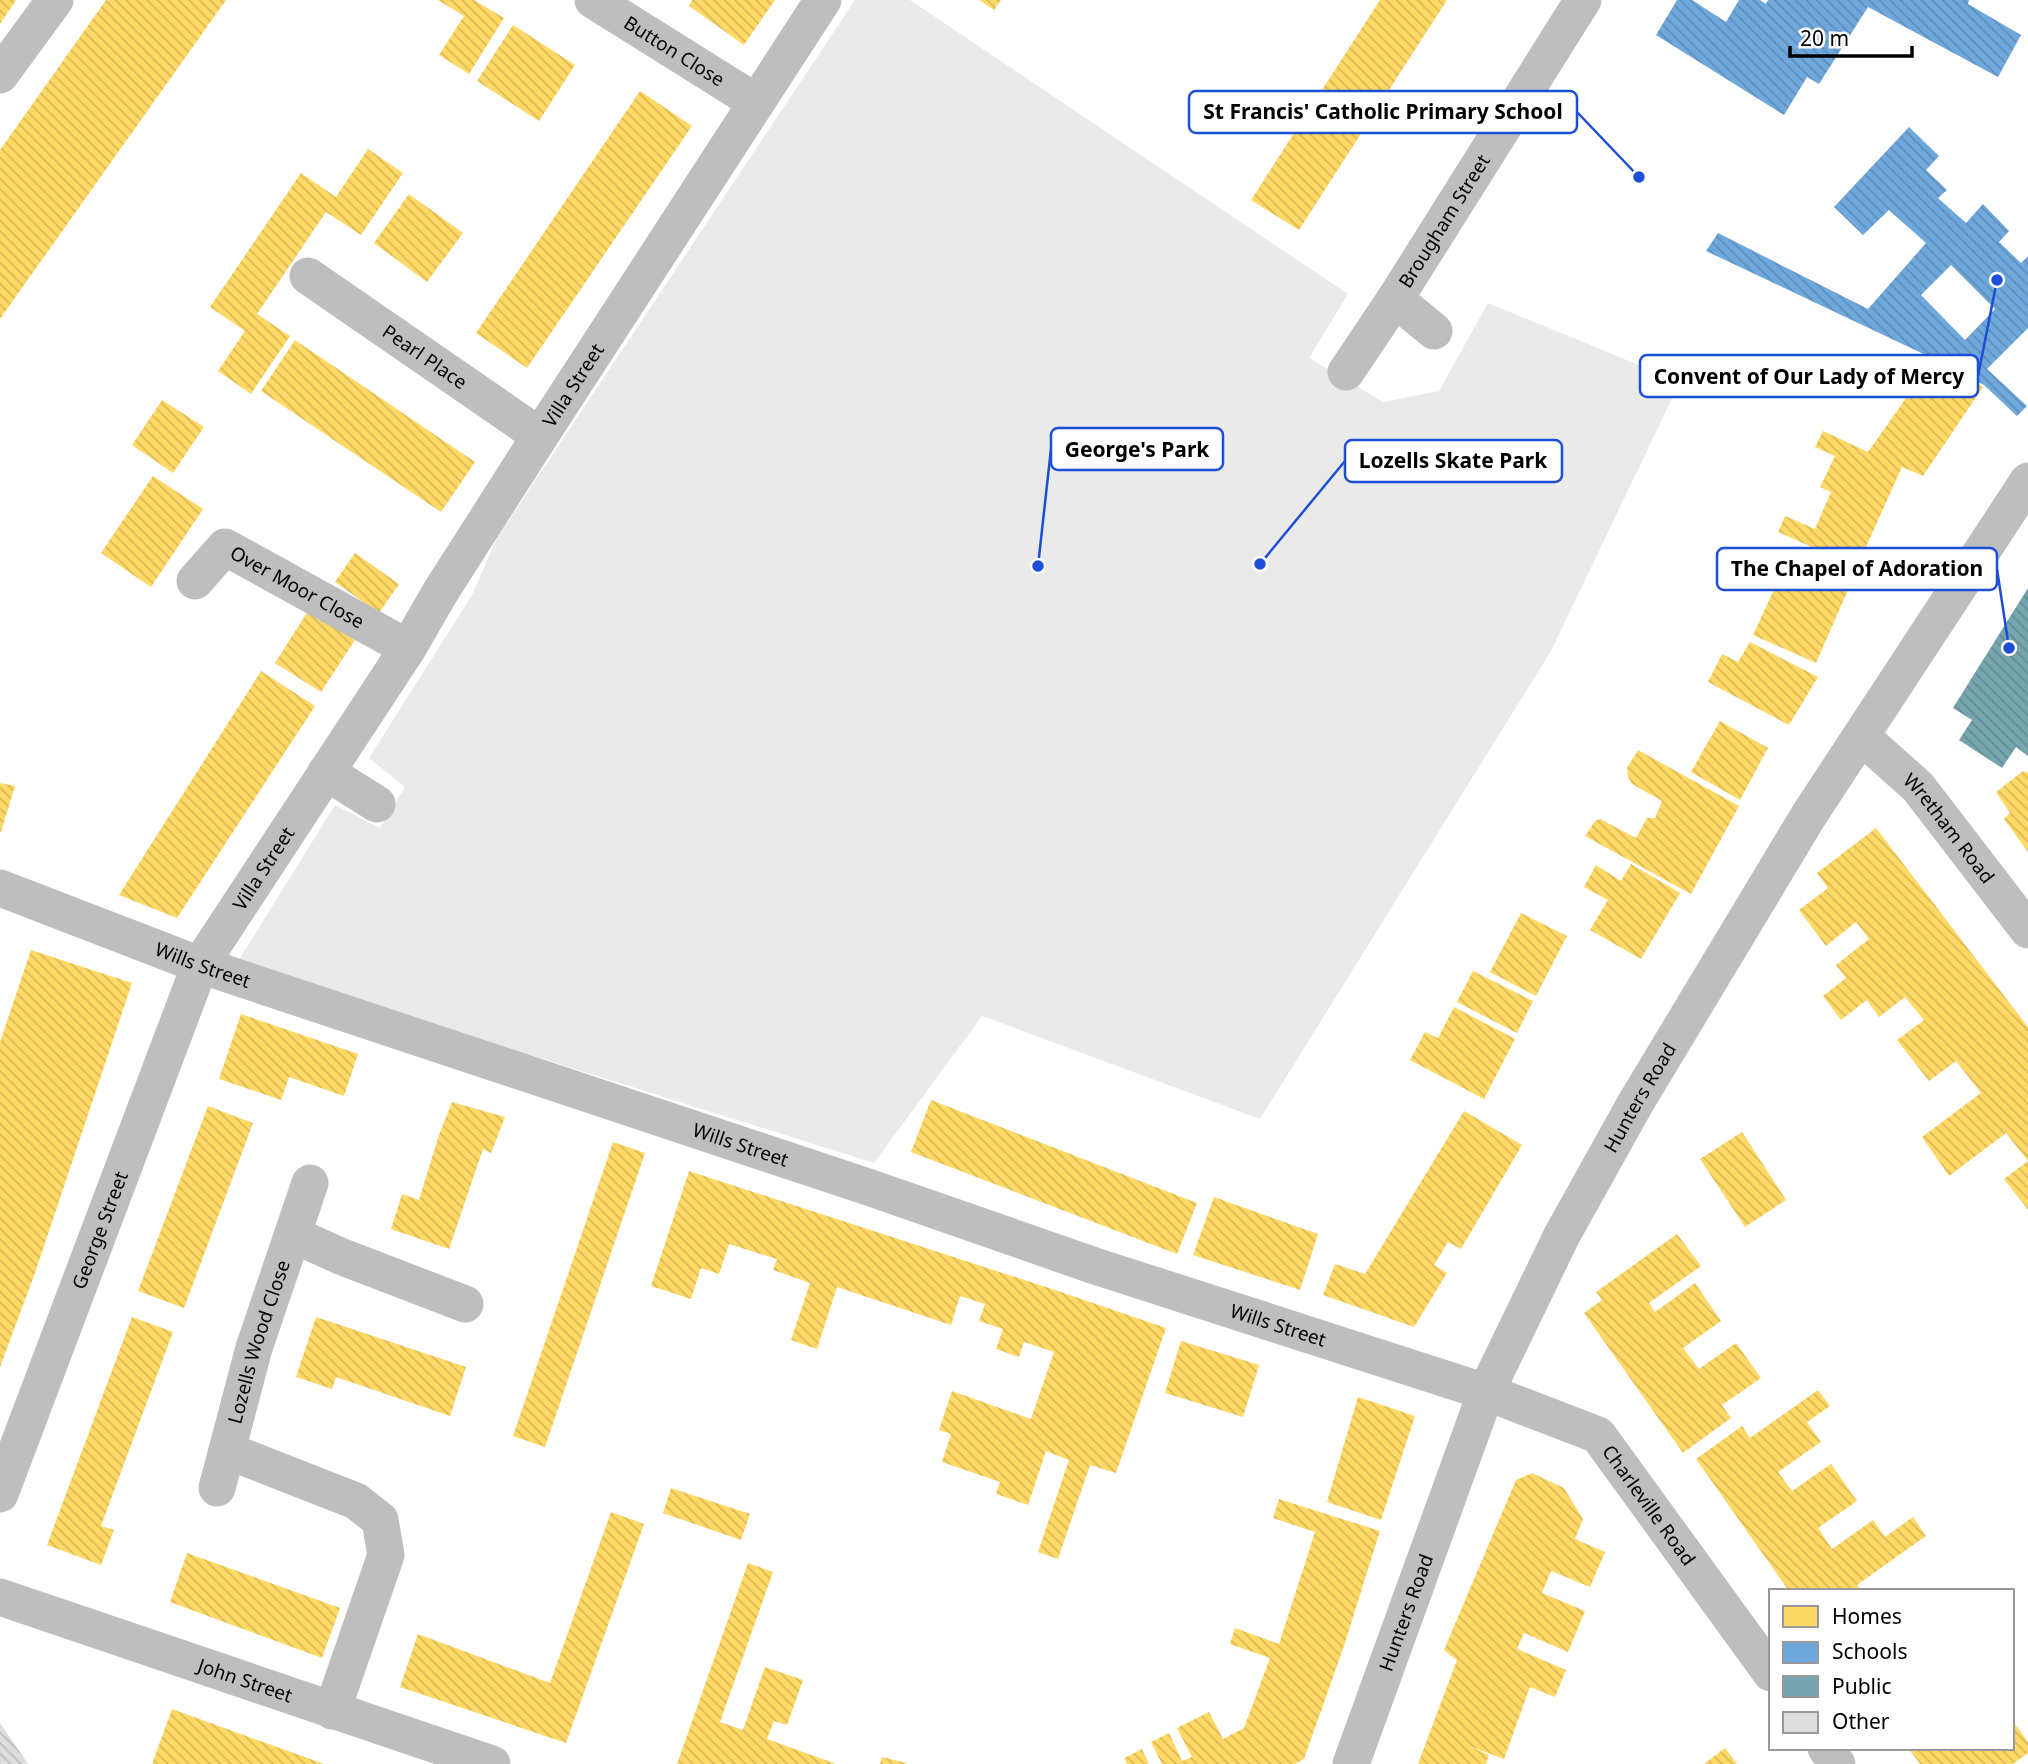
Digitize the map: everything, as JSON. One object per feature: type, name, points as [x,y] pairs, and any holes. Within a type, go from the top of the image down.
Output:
[{"type":"street","points":[[0,75],[55,0]]},
{"type":"street","name":"Button Close","points":[[593,0],[756,102]]},
{"type":"street","name":"Villa Street","points":[[200,965],[408,648],[540,436],[823,0]]},
{"type":"street","name":"Brougham Street","points":[[1346,372],[1395,299],[1583,0]]},
{"type":"street","name":"Pearl Place","points":[[309,276],[540,436]]},
{"type":"street","name":"Brougham Street","points":[[1395,299],[1434,331]]},
{"type":"street","name":"Hunters Road","points":[[1351,1764],[1486,1392],[1562,1235],[1635,1104],[1809,815],[2028,481]]},
{"type":"street","name":"Over Moor Close","points":[[195,581],[225,547],[408,648]]},
{"type":"street","name":"Wretham Road","points":[[1861,736],[1918,787],[2028,930]]},
{"type":"street","points":[[326,772],[377,804]]},
{"type":"street","name":"Wills Street","points":[[0,888],[200,965],[871,1188],[1095,1266],[1486,1392]]},
{"type":"street","name":"George Street","points":[[0,1494],[200,965]]},
{"type":"street","name":"Lozells Wood Close","points":[[217,1488],[254,1348],[310,1183]]},
{"type":"street","name":"Lozells Wood Close","points":[[294,1235],[340,1256],[465,1304]]},
{"type":"street","name":"Charleville Road","points":[[1486,1392],[1598,1435],[1769,1670]]},
{"type":"street","name":"Lozells Wood Close","points":[[228,1451],[356,1501],[380,1520],[386,1555],[332,1711]]},
{"type":"street","name":"John Street","points":[[0,1597],[492,1764]]},
{"type":"shaded area","points":[[855,0],[910,0],[1348,294],[1309,358],[1383,402],[1439,391],[1488,303],[1680,382],[1551,651],[1260,1119],[982,1016],[874,1163],[237,963],[335,805],[380,828],[405,787],[369,758],[472,595],[497,538]]},
{"type":"building: Homes","points":[[0,0],[16,0],[0,24]]},
{"type":"building: Homes","points":[[106,0],[226,0],[0,319],[0,150]]},
{"type":"building: Homes","points":[[438,0],[474,0],[504,18],[469,74],[439,55],[464,16]]},
{"type":"building: Homes","points":[[692,0],[775,0],[744,45],[689,6]]},
{"type":"building: Homes","points":[[979,0],[1001,0],[994,10]]},
{"type":"building: Homes","points":[[1380,0],[1447,0],[1299,230],[1251,200]]},
{"type":"building: Homes","points":[[513,25],[575,65],[539,121],[477,81]]},
{"type":"building: Homes","points":[[640,91],[692,126],[527,368],[476,333]]},
{"type":"building: Homes","points":[[368,149],[403,173],[361,235],[326,212],[257,314],[290,336],[251,394],[218,371],[245,331],[210,307],[301,173],[336,197]]},
{"type":"building: Homes","points":[[409,194],[463,233],[427,282],[374,243]]},
{"type":"building: Homes","points":[[295,340],[475,462],[441,512],[261,391]]},
{"type":"building: Homes","points":[[1933,360],[1983,387],[1923,476],[1902,467],[1857,567],[1778,532],[1785,516],[1815,529],[1831,492],[1820,487],[1835,456],[1815,447],[1823,431],[1868,452]]},
{"type":"building: Homes","points":[[162,400],[204,427],[173,473],[132,445]]},
{"type":"building: Homes","points":[[153,476],[203,509],[151,587],[101,553]]},
{"type":"building: Homes","points":[[1794,546],[1855,574],[1816,663],[1753,635]]},
{"type":"building: Homes","points":[[355,553],[399,584],[379,613],[335,582]]},
{"type":"building: Homes","points":[[308,611],[355,640],[321,692],[275,663]]},
{"type":"building: Homes","points":[[1750,642],[1818,677],[1789,725],[1708,682],[1722,654],[1738,662]]},
{"type":"building: Homes","points":[[261,671],[315,706],[177,918],[119,895]]},
{"type":"building: Homes","points":[[1720,721],[1768,748],[1740,800],[1691,772]]},
{"type":"building: Homes","points":[[1638,750],[1739,806],[1691,894],[1585,836],[1595,821],[1600,819],[1636,838],[1647,818],[1655,818],[1662,801],[1632,784],[1628,777],[1627,768]]},
{"type":"building: Homes","points":[[2023,771],[2028,773],[2028,852],[2004,819],[2010,813],[1996,792]]},
{"type":"building: Homes","points":[[0,783],[15,786],[1,832],[0,832]]},
{"type":"building: Homes","points":[[1876,828],[2028,1027],[2028,1161],[2006,1133],[1949,1176],[1922,1137],[1981,1093],[1956,1061],[1929,1081],[1897,1040],[1924,1020],[1905,997],[1879,1017],[1867,1000],[1841,1020],[1823,996],[1846,978],[1836,965],[1869,939],[1856,922],[1826,946],[1799,910],[1828,888],[1817,873]]},
{"type":"building: Homes","points":[[1631,864],[1680,893],[1641,959],[1590,930],[1608,900],[1584,887],[1596,865],[1621,881]]},
{"type":"building: Homes","points":[[1521,913],[1567,936],[1536,996],[1490,972]]},
{"type":"building: Homes","points":[[31,950],[132,983],[35,1273],[0,1367],[0,1042]]},
{"type":"building: Homes","points":[[1473,971],[1533,1001],[1517,1033],[1457,1002]]},
{"type":"building: Homes","points":[[1454,1007],[1515,1039],[1484,1099],[1410,1060],[1425,1032],[1438,1038]]},
{"type":"building: Homes","points":[[241,1014],[358,1054],[344,1096],[289,1077],[281,1100],[219,1079]]},
{"type":"building: Homes","points":[[931,1100],[1197,1203],[1177,1254],[911,1152]]},
{"type":"building: Homes","points":[[452,1102],[505,1117],[491,1153],[483,1149],[449,1249],[391,1229],[402,1194],[419,1200]]},
{"type":"building: Homes","points":[[208,1106],[253,1123],[184,1308],[138,1291]]},
{"type":"building: Homes","points":[[1464,1111],[1522,1145],[1461,1249],[1448,1242],[1434,1265],[1447,1273],[1414,1327],[1323,1295],[1335,1264],[1365,1274]]},
{"type":"building: Homes","points":[[1742,1132],[1786,1200],[1745,1227],[1700,1159]]},
{"type":"building: Homes","points":[[613,1142],[645,1153],[545,1447],[513,1436]]},
{"type":"building: Homes","points":[[2028,1161],[2028,1210],[2004,1179]]},
{"type":"building: Homes","points":[[689,1171],[1166,1328],[1116,1473],[1090,1465],[1058,1559],[1038,1552],[1069,1460],[1046,1451],[1028,1505],[996,1494],[1000,1482],[942,1462],[951,1434],[939,1430],[952,1391],[1031,1419],[1054,1352],[1024,1342],[1019,1357],[996,1349],[1003,1329],[979,1321],[985,1304],[960,1296],[951,1325],[837,1287],[817,1349],[791,1340],[810,1283],[773,1270],[777,1259],[729,1244],[719,1274],[701,1268],[691,1299],[651,1286]]},
{"type":"building: Homes","points":[[1214,1197],[1318,1234],[1300,1290],[1193,1255]]},
{"type":"building: Homes","points":[[1677,1234],[1701,1266],[1649,1303],[1655,1312],[1695,1283],[1721,1321],[1683,1348],[1699,1369],[1736,1343],[1761,1378],[1722,1405],[1731,1418],[1683,1453],[1584,1313],[1602,1300],[1596,1292]]},
{"type":"building: Homes","points":[[132,1317],[173,1332],[101,1526],[114,1530],[101,1565],[47,1545]]},
{"type":"building: Homes","points":[[316,1317],[466,1367],[450,1416],[336,1377],[332,1389],[296,1377]]},
{"type":"building: Homes","points":[[1181,1341],[1259,1365],[1243,1417],[1165,1393]]},
{"type":"building: Homes","points":[[1818,1390],[1830,1406],[1807,1422],[1821,1442],[1778,1472],[1792,1491],[1831,1464],[1857,1501],[1818,1528],[1832,1549],[1873,1520],[1885,1537],[1913,1517],[1926,1536],[1857,1585],[1860,1589],[1788,1589],[1696,1459],[1742,1426],[1750,1438]]},
{"type":"building: Homes","points":[[1358,1397],[1415,1416],[1381,1520],[1327,1502]]},
{"type":"building: Homes","points":[[1532,1473],[1564,1488],[1583,1519],[1575,1539],[1605,1552],[1590,1587],[1551,1571],[1542,1593],[1585,1611],[1568,1652],[1524,1633],[1517,1649],[1566,1670],[1555,1697],[1530,1687],[1504,1759],[1469,1746],[1489,1755],[1486,1764],[1418,1764],[1457,1660],[1444,1650],[1516,1480]]},
{"type":"building: Homes","points":[[671,1488],[750,1514],[741,1540],[663,1513]]},
{"type":"building: Homes","points":[[1279,1499],[1380,1531],[1344,1646],[1304,1759],[1295,1764],[1162,1764],[1151,1742],[1169,1733],[1182,1761],[1192,1757],[1177,1728],[1209,1712],[1223,1739],[1244,1728],[1270,1658],[1230,1644],[1235,1628],[1279,1644],[1315,1532],[1273,1518]]},
{"type":"building: Homes","points":[[611,1512],[644,1524],[566,1743],[400,1687],[418,1634],[550,1683]]},
{"type":"building: Homes","points":[[187,1553],[340,1608],[322,1658],[170,1602]]},
{"type":"building: Homes","points":[[748,1563],[773,1572],[720,1722],[743,1730],[765,1667],[803,1680],[787,1725],[774,1721],[767,1739],[836,1764],[677,1764]]},
{"type":"building: Homes","points":[[172,1709],[324,1764],[152,1764]]},
{"type":"building: Homes","points":[[2014,1723],[2028,1742],[2028,1753],[2013,1764],[1920,1764],[1910,1750],[2014,1750]]},
{"type":"building: Homes","points":[[1725,1748],[1737,1764],[1704,1764]]},
{"type":"building: Homes","points":[[1142,1749],[1149,1764],[1127,1764],[1124,1758]]},
{"type":"building: Homes","points":[[882,1757],[906,1763],[906,1764],[880,1764]]},
{"type":"building: Schools","points":[[1677,0],[1692,0],[1726,22],[1739,0],[1760,0],[1766,4],[1768,0],[1969,0],[1968,4],[2021,35],[1998,77],[1868,7],[1819,84],[1807,77],[1784,115],[1656,35]]},
{"type":"building: Schools","points":[[1909,127],[1939,156],[1926,170],[1947,190],[1938,198],[1966,223],[1983,204],[2009,231],[1999,242],[2021,263],[2028,256],[2028,328],[1987,369],[2027,406],[2017,416],[1984,385],[1706,251],[1718,233],[1868,309],[1926,243],[1889,210],[1863,235],[1834,207]],"holes":[[[1951,265],[1995,309],[1965,340],[1921,295]]]},
{"type":"building: Public","points":[[2028,588],[2028,756],[2016,747],[2002,768],[1959,740],[1972,720],[1953,708]]},
{"type":"building: Other","points":[[0,1723],[28,1764],[0,1764]]},
{"type":"place","name":"St Francis' Catholic Primary School","points":[[1639,177]]},
{"type":"place","name":"Convent of Our Lady of Mercy","points":[[1997,280]]},
{"type":"place","name":"Lozells Skate Park","points":[[1260,564]]},
{"type":"place","name":"George's Park","points":[[1038,566]]},
{"type":"place","name":"The Chapel of Adoration","points":[[2009,648]]}]
